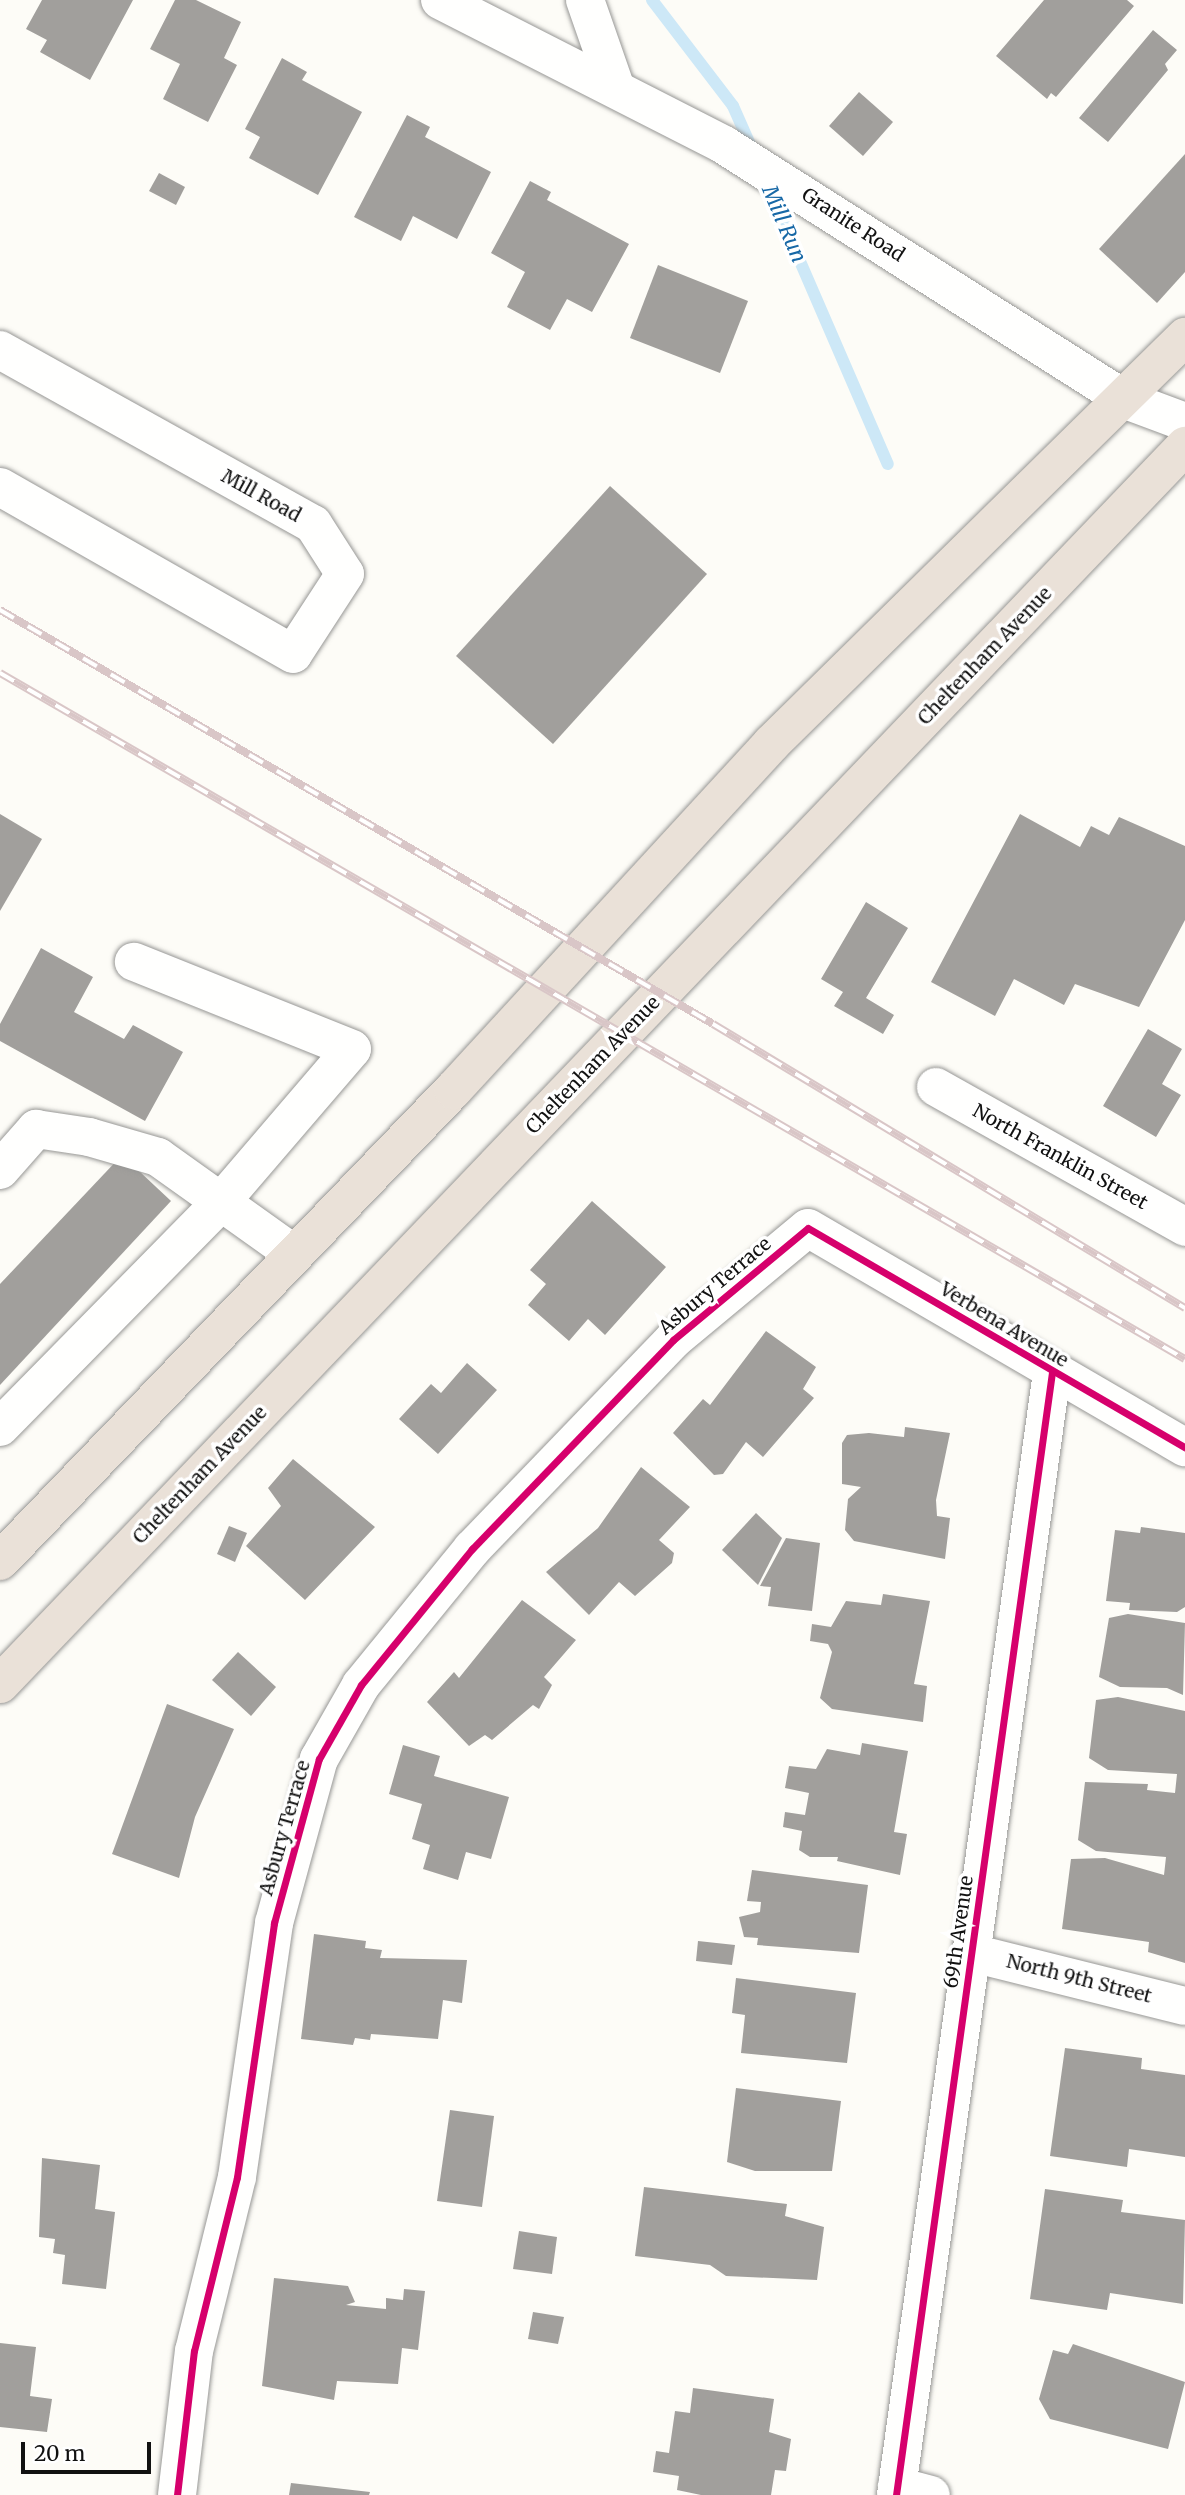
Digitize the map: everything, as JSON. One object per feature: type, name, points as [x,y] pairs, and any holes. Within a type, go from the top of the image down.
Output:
[{"type":"highway","points":[[0,1561],[291,1252],[453,1090],[771,744],[1126,400],[1185,337]]},
{"type":"highway","name":"Cheltenham Avenue","points":[[0,1684],[1185,446]]},
{"type":"street","name":"Granite Road","points":[[440,0],[724,145],[786,181],[1126,400],[1185,422]]},
{"type":"street","points":[[585,0],[616,89]]},
{"type":"street","name":"Mill Road","points":[[0,350],[313,524],[345,573],[293,654],[0,487]]},
{"type":"street","points":[[0,1427],[221,1202],[352,1049],[134,962]]},
{"type":"street","name":"North Franklin Street","points":[[936,1087],[1185,1227]]},
{"type":"street","points":[[0,1170],[36,1129],[158,1157],[291,1252]]},
{"type":"street","name":"Verbena Avenue","points":[[808,1228],[1185,1447]]},
{"type":"street","name":"Asbury Terrace","points":[[177,2495],[194,2351],[237,2177],[274,1923],[319,1759],[361,1685],[472,1549],[673,1340],[808,1228]]},
{"type":"street","name":"69th Avenue","points":[[908,2492],[972,1953],[1052,1372]]},
{"type":"street","name":"North 9th Street","points":[[972,1953],[1185,2006]]},
{"type":"building","points":[[42,0],[133,0],[90,80],[40,52],[47,40],[26,29]]},
{"type":"building","points":[[175,0],[196,0],[241,22],[224,58],[237,65],[208,122],[163,99],[180,64],[150,49]]},
{"type":"building","points":[[1044,0],[1127,0],[1134,6],[1056,97],[1051,93],[1047,99],[996,56]]},
{"type":"building","points":[[1153,30],[1177,50],[1165,64],[1168,70],[1108,142],[1079,118]]},
{"type":"building","points":[[282,58],[307,72],[302,80],[362,112],[318,195],[249,158],[260,137],[245,129]]},
{"type":"building","points":[[859,92],[893,122],[863,156],[829,126]]},
{"type":"building","points":[[407,115],[430,127],[425,137],[491,172],[457,239],[413,216],[401,241],[354,217]]},
{"type":"building","points":[[1185,154],[1185,272],[1157,303],[1099,249]]},
{"type":"building","points":[[159,173],[185,187],[176,205],[149,191]]},
{"type":"building","points":[[530,181],[551,192],[547,200],[629,244],[592,312],[567,299],[550,330],[507,307],[525,272],[491,253]]},
{"type":"building","points":[[658,265],[748,301],[720,373],[630,338]]},
{"type":"building","points":[[610,486],[707,574],[553,744],[456,656]]},
{"type":"building","points":[[0,814],[42,839],[0,911]]},
{"type":"building","points":[[1020,814],[1080,847],[1091,826],[1109,835],[1119,817],[1185,846],[1185,920],[1139,1007],[1075,984],[1064,1005],[1014,979],[995,1016],[931,982]]},
{"type":"building","points":[[866,902],[908,928],[866,998],[894,1015],[883,1034],[834,1006],[843,992],[821,979]]},
{"type":"building","points":[[41,948],[93,977],[74,1012],[124,1039],[133,1025],[183,1052],[145,1121],[0,1041],[0,1024]]},
{"type":"building","points":[[1148,1029],[1182,1049],[1162,1084],[1181,1095],[1156,1137],[1103,1106]]},
{"type":"building","points":[[122,1155],[171,1201],[0,1385],[0,1284]]},
{"type":"building","points":[[592,1201],[666,1267],[605,1335],[588,1319],[569,1341],[528,1305],[546,1284],[530,1270]]},
{"type":"building","points":[[766,1331],[816,1367],[803,1389],[814,1398],[763,1457],[746,1442],[723,1474],[714,1475],[673,1433],[703,1399],[710,1405]]},
{"type":"building","points":[[467,1363],[497,1390],[438,1454],[399,1419],[431,1384],[441,1393]]},
{"type":"building","points":[[905,1427],[950,1433],[936,1500],[937,1516],[950,1518],[945,1559],[854,1541],[845,1530],[848,1499],[861,1487],[842,1484],[842,1443],[847,1435],[869,1433],[904,1437]]},
{"type":"building","points":[[293,1459],[375,1527],[305,1600],[246,1546],[281,1506],[268,1488]]},
{"type":"building","points":[[641,1467],[690,1507],[659,1540],[674,1553],[672,1563],[635,1596],[619,1582],[589,1615],[546,1572],[598,1528]]},
{"type":"building","points":[[756,1513],[782,1538],[758,1585],[722,1550]]},
{"type":"building","points":[[229,1526],[247,1533],[235,1562],[217,1554]]},
{"type":"building","points":[[1141,1527],[1185,1533],[1185,1607],[1177,1612],[1129,1610],[1130,1603],[1106,1601],[1115,1530],[1140,1533]]},
{"type":"building","points":[[786,1538],[820,1543],[812,1611],[768,1606],[771,1587],[760,1586]]},
{"type":"building","points":[[883,1594],[930,1601],[914,1684],[927,1686],[923,1722],[832,1709],[820,1698],[832,1652],[828,1644],[810,1641],[812,1624],[831,1627],[846,1601],[881,1605]]},
{"type":"building","points":[[522,1600],[576,1640],[544,1677],[552,1685],[539,1709],[533,1705],[492,1740],[485,1735],[469,1746],[427,1702],[454,1672],[459,1678]]},
{"type":"building","points":[[1128,1614],[1185,1623],[1183,1695],[1167,1688],[1120,1687],[1099,1677],[1109,1618]]},
{"type":"building","points":[[238,1652],[276,1687],[251,1716],[212,1680]]},
{"type":"building","points":[[1118,1697],[1185,1711],[1185,1963],[1148,1952],[1149,1942],[1062,1929],[1071,1859],[1105,1858],[1164,1875],[1166,1857],[1096,1851],[1078,1840],[1085,1782],[1148,1784],[1147,1790],[1175,1793],[1177,1774],[1108,1770],[1089,1758],[1096,1700]]},
{"type":"building","points":[[167,1704],[234,1729],[195,1817],[179,1878],[112,1854]]},
{"type":"building","points":[[862,1743],[908,1751],[894,1832],[907,1834],[900,1875],[837,1861],[838,1857],[810,1857],[799,1850],[802,1831],[783,1827],[785,1812],[805,1815],[809,1793],[785,1788],[789,1766],[816,1769],[827,1749],[860,1755]]},
{"type":"building","points":[[403,1745],[440,1756],[434,1776],[509,1797],[491,1859],[466,1852],[458,1880],[423,1869],[430,1845],[412,1839],[422,1804],[389,1794]]},
{"type":"building","points":[[752,1870],[868,1885],[859,1953],[757,1945],[758,1938],[744,1937],[739,1917],[760,1912],[761,1902],[747,1901]]},
{"type":"building","points":[[314,1934],[366,1941],[365,1948],[382,1950],[380,1958],[467,1960],[462,2003],[443,2000],[438,2039],[371,2034],[370,2040],[355,2038],[353,2045],[301,2039]]},
{"type":"building","points":[[698,1941],[735,1945],[732,1965],[696,1961]]},
{"type":"building","points":[[736,1978],[856,1993],[847,2063],[741,2053],[745,2015],[732,2013]]},
{"type":"building","points":[[1065,2048],[1142,2058],[1141,2069],[1185,2075],[1185,2157],[1129,2149],[1127,2167],[1050,2156]]},
{"type":"building","points":[[736,2088],[841,2101],[832,2171],[755,2171],[727,2162]]},
{"type":"building","points":[[450,2110],[494,2116],[482,2207],[437,2201]]},
{"type":"building","points":[[42,2158],[100,2165],[95,2209],[115,2212],[106,2289],[62,2284],[65,2255],[53,2253],[55,2239],[39,2237]]},
{"type":"building","points":[[644,2187],[787,2204],[785,2216],[824,2227],[817,2280],[726,2276],[710,2265],[635,2256]]},
{"type":"building","points":[[1045,2189],[1123,2200],[1121,2212],[1185,2220],[1183,2304],[1110,2293],[1107,2310],[1030,2299]]},
{"type":"building","points":[[519,2231],[557,2237],[552,2274],[513,2269]]},
{"type":"building","points":[[274,2278],[348,2286],[355,2302],[346,2305],[386,2309],[386,2298],[403,2300],[404,2289],[425,2291],[418,2350],[402,2348],[398,2384],[337,2381],[334,2400],[262,2386]]},
{"type":"building","points":[[533,2312],[564,2317],[558,2344],[528,2339]]},
{"type":"building","points":[[0,2343],[36,2347],[30,2396],[52,2399],[47,2432],[0,2427]]},
{"type":"building","points":[[1073,2344],[1185,2382],[1168,2449],[1050,2419],[1039,2399],[1053,2350],[1068,2354]]},
{"type":"building","points":[[693,2388],[774,2399],[769,2432],[791,2439],[786,2471],[775,2470],[771,2495],[701,2495],[677,2490],[679,2476],[653,2472],[656,2451],[669,2453],[675,2411],[690,2413]]},
{"type":"building","points":[[291,2483],[370,2492],[369,2495],[289,2495]]},
{"type":"waterway","name":"Mill Run","points":[[652,0],[733,106],[752,149]]},
{"type":"waterway","name":"Mill Run","points":[[767,185],[888,464]]},
{"type":"railway","points":[[0,610],[713,1024],[1185,1308]]},
{"type":"railway","points":[[0,673],[1185,1359]]},
{"type":"cycle path","points":[[177,2495],[194,2351],[237,2177],[274,1923],[319,1759],[361,1685],[472,1549],[673,1340],[808,1228],[1185,1447]]},
{"type":"cycle path","points":[[896,2495],[1052,1372]]}]
